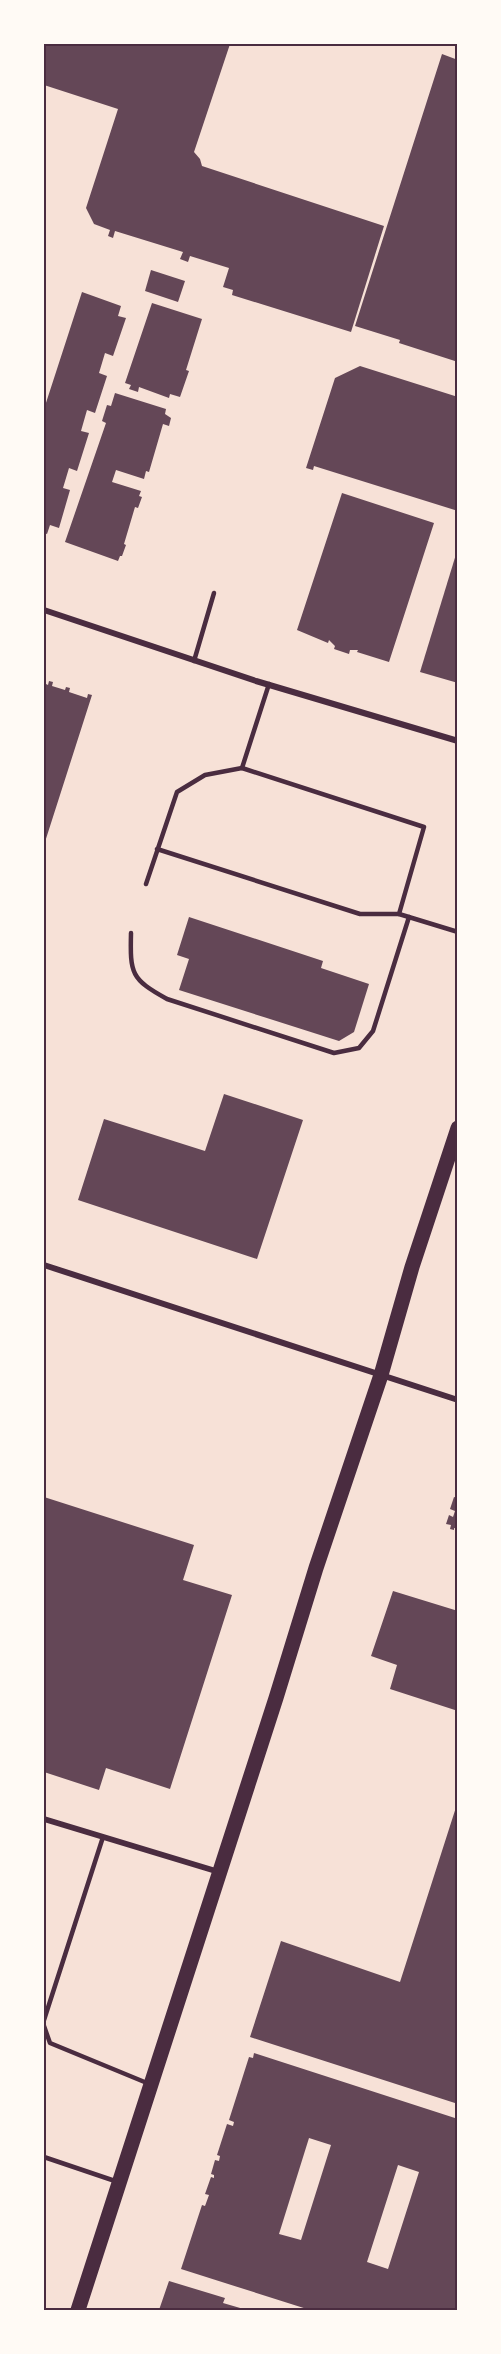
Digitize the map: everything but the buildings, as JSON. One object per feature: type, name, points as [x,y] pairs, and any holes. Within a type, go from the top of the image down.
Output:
[{"type":"main road","points":[[78,2310],[316,1568],[381,1375],[412,1267],[458,1128]]},
{"type":"street","points":[[44,610],[194,661],[458,741]]},
{"type":"street","points":[[44,1264],[458,1400]]},
{"type":"street","points":[[44,1819],[220,1873]]},
{"type":"lane","points":[[194,661],[214,593]]},
{"type":"lane","points":[[242,768],[269,684]]},
{"type":"lane","points":[[146,884],[177,792],[205,775],[242,768],[424,827],[399,914]]},
{"type":"lane","points":[[157,849],[360,914],[399,914],[458,932]]},
{"type":"lane","points":[[131,933],[130,964],[142,985],[167,999],[334,1053],[359,1048],[373,1031],[409,917]]},
{"type":"lane","points":[[44,2020],[103,1837]]},
{"type":"lane","points":[[44,2026],[50,2043],[152,2085]]},
{"type":"lane","points":[[44,2157],[120,2183]]}]
